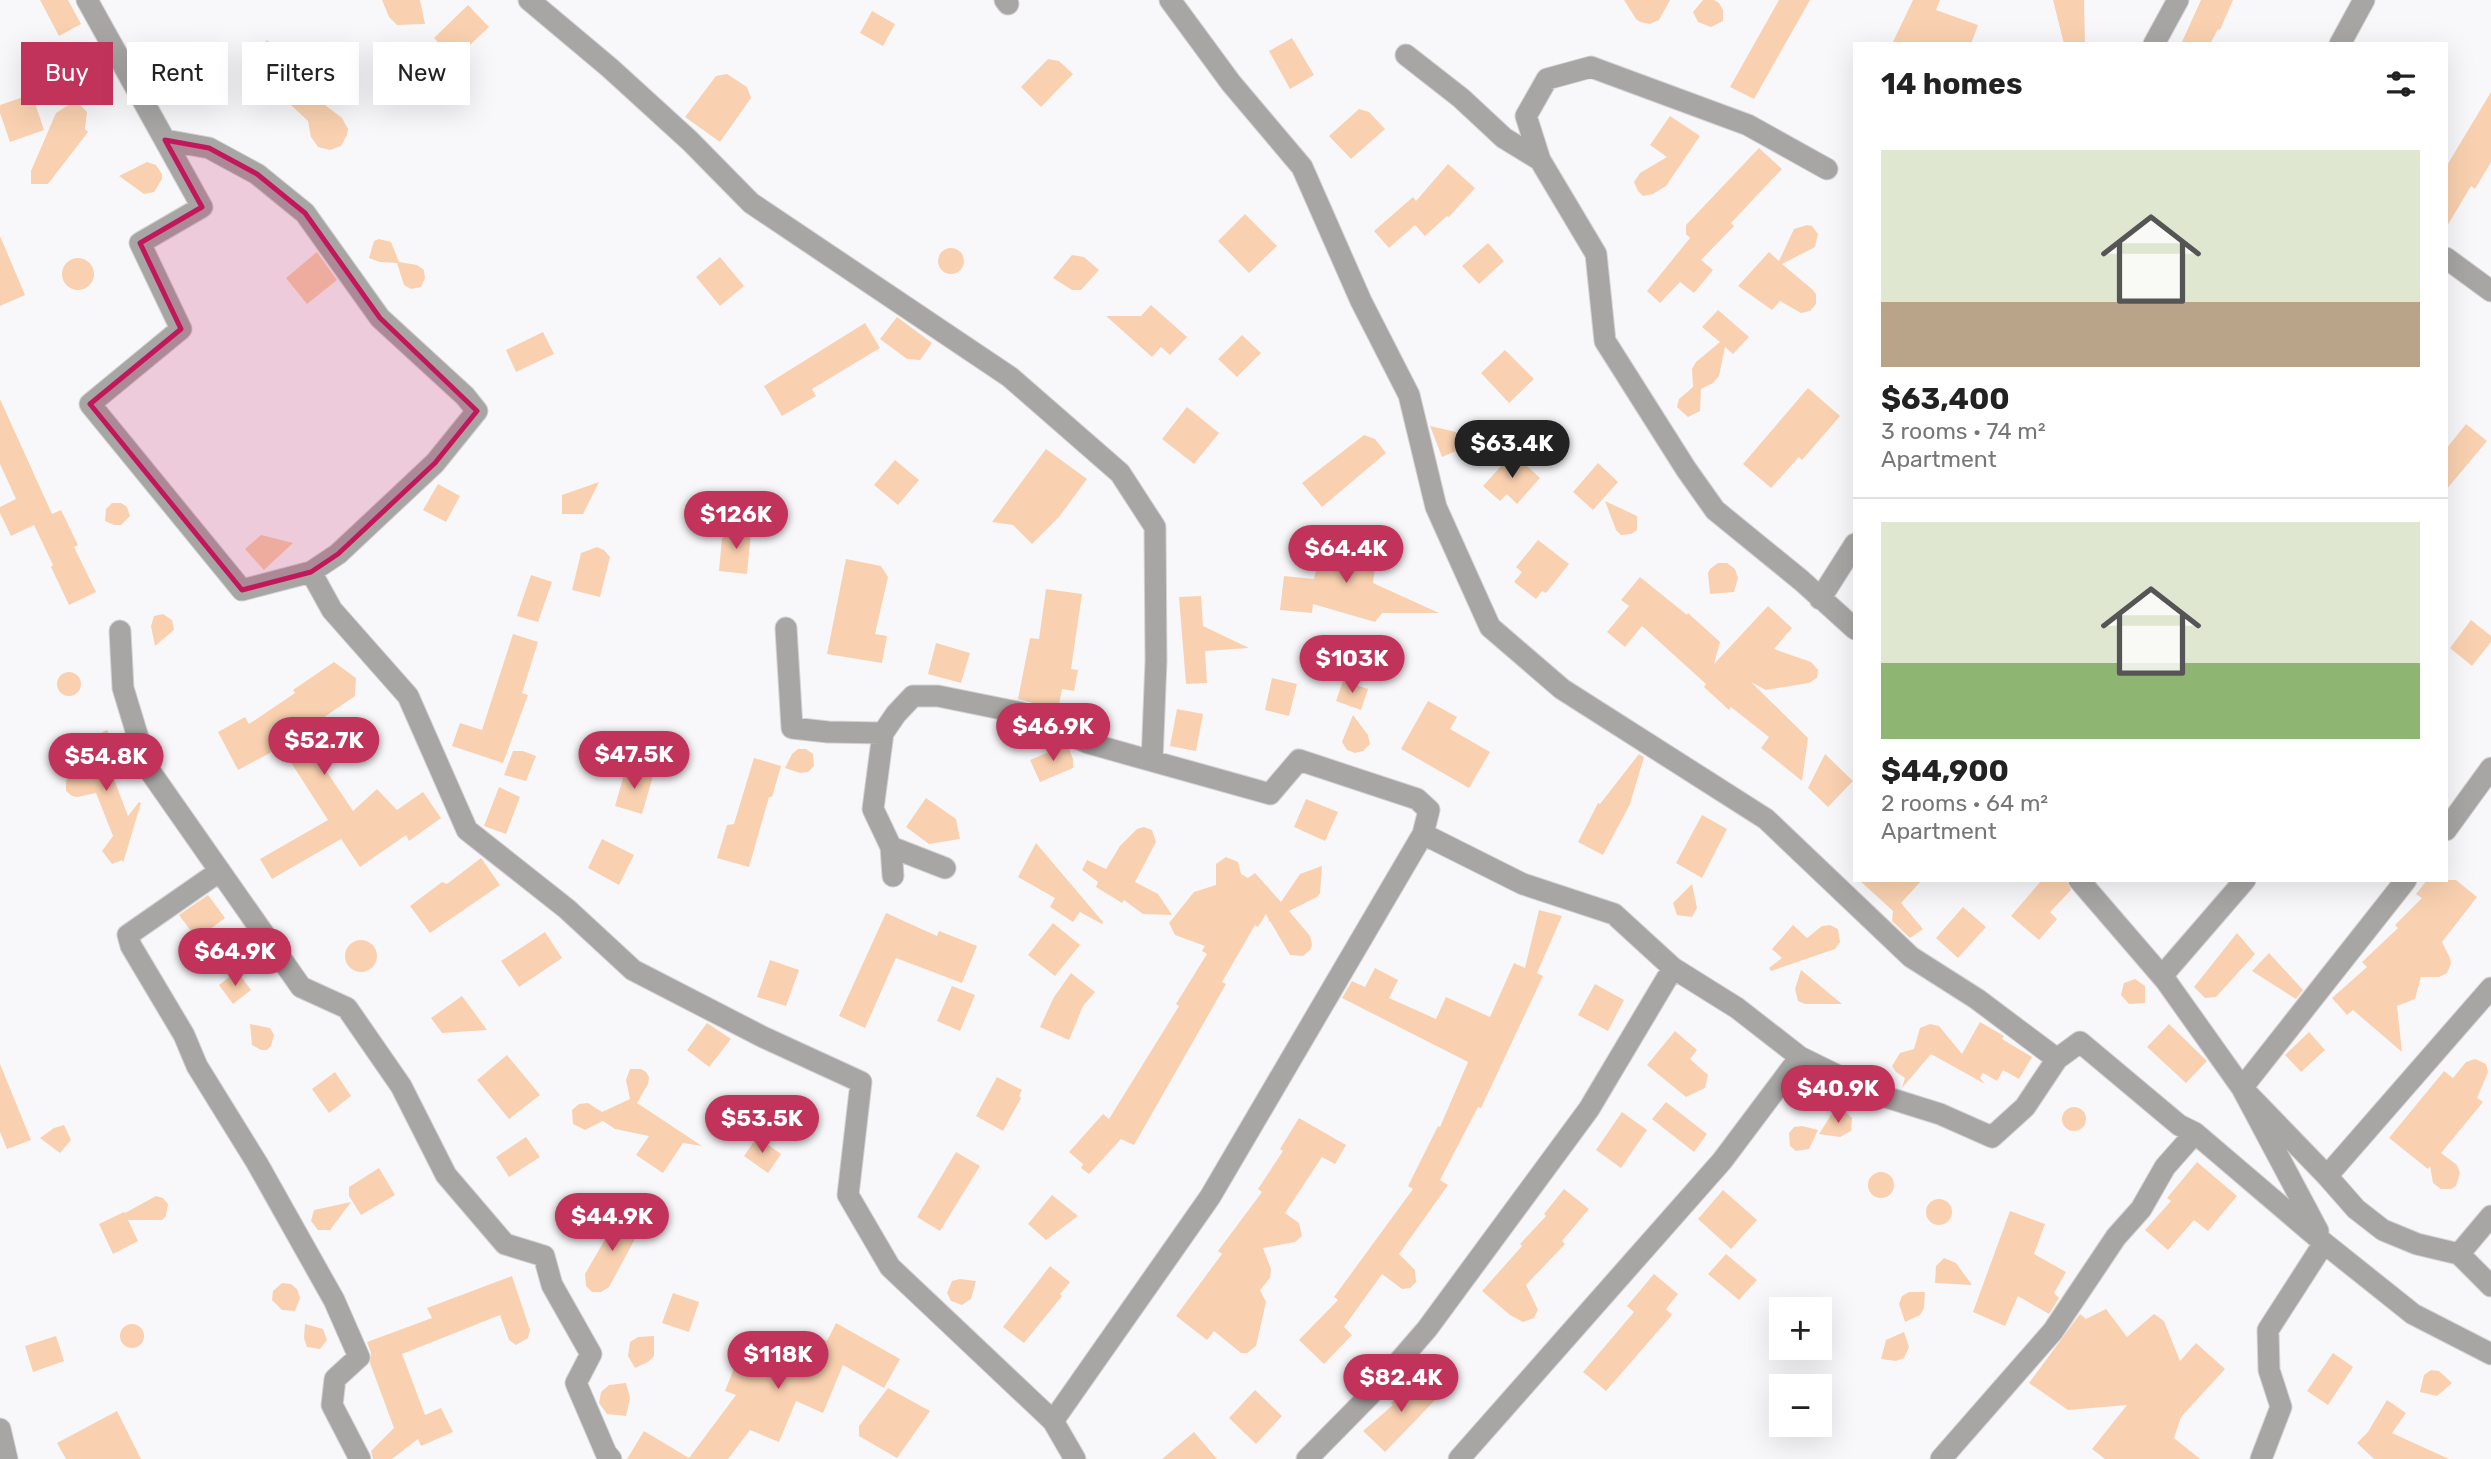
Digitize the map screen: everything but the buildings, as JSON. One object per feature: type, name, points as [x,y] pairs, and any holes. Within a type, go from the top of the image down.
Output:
[{"type":"street","points":[[87,0],[202,207],[140,243],[181,329],[90,404],[242,590],[312,572],[338,554],[435,463],[477,411],[465,396],[380,318],[305,213],[257,174],[209,148],[165,140]]},
{"type":"street","points":[[529,0],[610,68],[690,141],[751,204],[1010,377],[1120,473],[1155,527],[1156,661],[1152,761]]},
{"type":"street","points":[[1171,0],[1231,83],[1302,167],[1361,301],[1409,395],[1436,507],[1490,627],[1562,689],[1766,819],[1911,957],[1977,999],[2057,1059]]},
{"type":"street","points":[[2155,42],[2178,0]]},
{"type":"street","points":[[2341,42],[2364,0]]},
{"type":"street","points":[[1406,55],[1461,98],[1504,138],[1540,160]]},
{"type":"street","points":[[1827,169],[1748,125],[1591,67],[1547,79],[1526,116],[1540,160],[1597,254],[1605,341],[1686,469],[1715,510],[1802,581],[1853,627]]},
{"type":"street","points":[[2448,259],[2491,291]]},
{"type":"street","points":[[1820,599],[1853,547]]},
{"type":"street","points":[[312,572],[332,610],[408,696],[467,830],[567,909],[633,970],[763,1037],[861,1082],[848,1195],[890,1267],[1053,1421],[1075,1459]]},
{"type":"street","points":[[786,628],[792,728],[883,733]]},
{"type":"street","points":[[120,631],[123,688],[147,767],[301,986],[347,1008],[401,1086],[446,1175],[505,1244],[544,1256],[552,1285],[591,1354],[576,1383],[611,1459]]},
{"type":"street","points":[[893,876],[891,847],[873,809],[883,733],[913,696],[938,696],[1022,713],[1088,743],[1270,794],[1299,760],[1417,799],[1429,810],[1423,834],[1210,1197],[1053,1421]]},
{"type":"street","points":[[2448,827],[2491,768]]},
{"type":"street","points":[[1423,834],[1523,884],[1614,914],[1673,968],[1737,1009],[1800,1057],[1873,1093],[1940,1114],[1992,1137],[2025,1107],[2057,1059],[2080,1042],[2179,1125],[2195,1133],[2413,1314],[2491,1354]]},
{"type":"street","points":[[891,847],[945,869]]},
{"type":"street","points":[[220,872],[128,935],[131,946],[184,1035],[197,1066],[257,1163],[334,1300],[355,1345],[359,1357],[335,1379],[332,1405],[360,1459]]},
{"type":"street","points":[[2081,882],[2162,976],[2242,1088],[2323,1242]]},
{"type":"street","points":[[2162,976],[2243,882]]},
{"type":"street","points":[[2242,1088],[2404,882]]},
{"type":"street","points":[[1307,1459],[1369,1396],[1427,1329],[1588,1109],[1673,968]]},
{"type":"street","points":[[2327,1175],[2491,988]]},
{"type":"street","points":[[1459,1459],[1722,1161],[1800,1057]]},
{"type":"street","points":[[2242,1088],[2327,1175],[2356,1209],[2383,1230],[2417,1244],[2459,1254],[2491,1286]]},
{"type":"street","points":[[1941,1459],[2053,1331],[2116,1237],[2141,1209],[2165,1167],[2195,1133]]},
{"type":"street","points":[[2459,1254],[2491,1216]]},
{"type":"street","points":[[2261,1459],[2281,1407],[2269,1370],[2268,1330],[2323,1242]]},
{"type":"street","points":[[0,1429],[7,1459]]},
{"type":"highlighted area","points":[[165,140],[209,148],[257,174],[305,213],[380,318],[477,411],[435,463],[338,554],[311,572],[242,590],[90,404],[181,329],[140,243],[202,207]]}]
